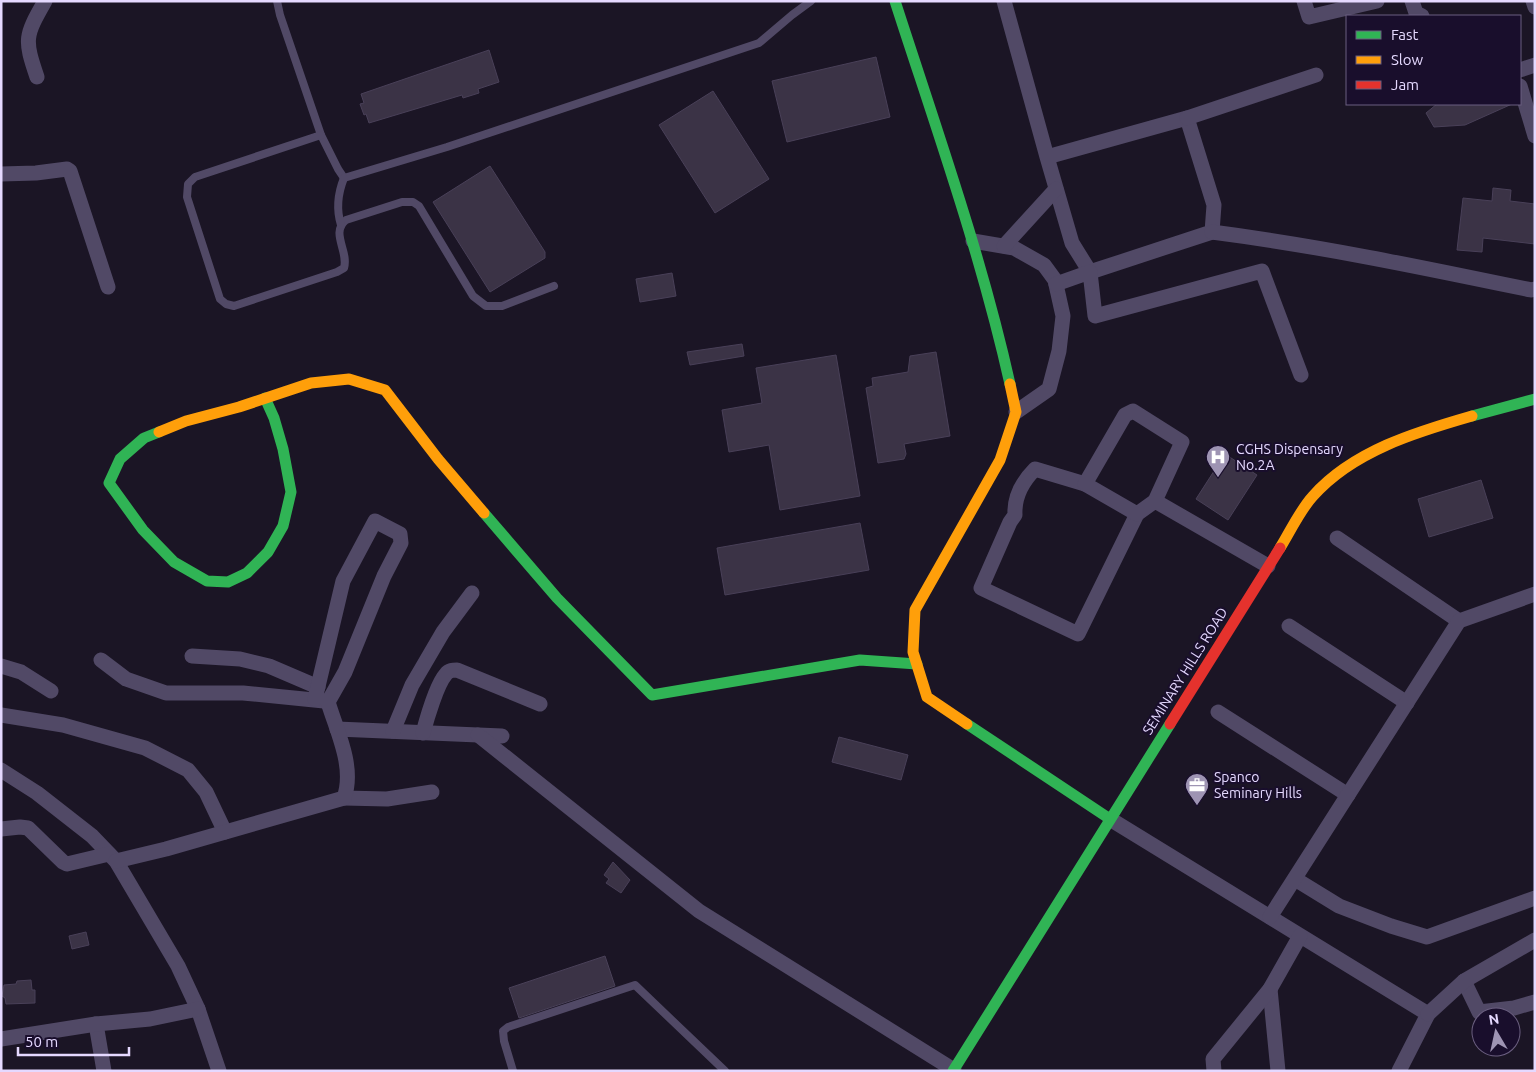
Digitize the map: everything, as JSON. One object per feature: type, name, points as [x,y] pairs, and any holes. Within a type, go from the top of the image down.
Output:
[{"type":"street","points":[[36,78],[27,40],[33,22],[45,1]]},
{"type":"street","points":[[1004,1],[1046,157],[1072,242],[1090,272],[1095,316],[1262,271],[1301,375]]},
{"type":"street","points":[[1304,1],[1309,17],[1378,1]]},
{"type":"street","points":[[1412,1],[1416,12],[1420,15]]},
{"type":"street","points":[[1533,1],[1535,7]]},
{"type":"street","points":[[897,2],[973,241],[1002,348],[1016,412],[1000,460],[915,610],[913,652],[927,697],[1110,819],[1428,1014]]},
{"type":"street","points":[[1521,70],[1535,65]]},
{"type":"street","points":[[1046,157],[1187,118],[1316,75]]},
{"type":"street","points":[[1521,89],[1535,136]]},
{"type":"street","points":[[1187,118],[1214,206],[1212,232]]},
{"type":"street","points":[[1,174],[67,169],[70,171],[108,287]]},
{"type":"street","points":[[1004,246],[1056,189]]},
{"type":"street","points":[[1056,284],[1212,232],[1287,242],[1531,290],[1535,288]]},
{"type":"street","points":[[973,241],[1014,248],[1044,265],[1055,280],[1063,316],[1059,351],[1049,389],[1016,412]]},
{"type":"street","points":[[265,398],[274,418],[283,449],[290,492],[283,526],[268,552],[247,573],[228,582],[207,580],[174,562],[143,530],[109,483],[120,459],[144,438],[186,421],[311,383],[349,379],[385,390],[438,459],[557,598],[652,695],[860,660],[917,664]]},
{"type":"street","name":"SEMINARY HILLS ROAD","points":[[953,1070],[1312,497],[1340,472],[1382,447],[1535,399]]},
{"type":"street","points":[[1085,484],[1125,415],[1133,410],[1182,442],[1155,500],[1137,514],[1078,634],[981,588],[1010,522],[1015,515],[1014,504],[1020,487],[1035,469],[1085,484],[1137,514]]},
{"type":"street","points":[[1155,500],[1268,566]]},
{"type":"street","points":[[101,660],[126,679],[166,693],[321,696],[345,672],[384,576],[401,543],[400,534],[375,521],[343,581],[321,696]]},
{"type":"street","points":[[1337,538],[1459,621]]},
{"type":"street","points":[[393,731],[412,685],[443,632],[472,593]]},
{"type":"street","points":[[1270,917],[1459,621],[1535,594]]},
{"type":"street","points":[[1289,626],[1407,703]]},
{"type":"street","points":[[192,656],[240,659],[268,666],[321,696],[337,729],[348,767],[347,790],[344,798]]},
{"type":"street","points":[[1,666],[21,672],[51,691]]},
{"type":"street","points":[[423,733],[431,706],[446,674],[451,670],[457,670],[540,704]]},
{"type":"street","points":[[1218,712],[1348,795]]},
{"type":"street","points":[[1,715],[63,725],[145,748],[188,770],[206,792],[225,832]]},
{"type":"street","points":[[337,729],[502,736]]},
{"type":"street","points":[[478,735],[699,911],[953,1070]]},
{"type":"street","points":[[1,770],[37,793],[92,836],[112,857],[178,966],[198,1009],[219,1071]]},
{"type":"street","points":[[1,829],[28,828],[63,862],[68,864],[166,850],[344,798],[387,799],[432,792]]},
{"type":"street","points":[[1295,879],[1339,906],[1390,926],[1427,937],[1535,898]]},
{"type":"street","points":[[1214,1071],[1213,1059],[1270,989],[1300,936]]},
{"type":"street","points":[[1399,1071],[1428,1014],[1464,981],[1535,940]]},
{"type":"street","points":[[1464,981],[1479,1012],[1514,1008],[1535,1002]]},
{"type":"street","points":[[1270,989],[1278,1071]]},
{"type":"street","points":[[1,1039],[96,1024],[150,1019],[198,1009]]},
{"type":"street","points":[[96,1024],[104,1071]]},
{"type":"lane","points":[[277,1],[280,15],[321,135],[344,178]]},
{"type":"lane","points":[[344,178],[447,147],[759,43],[811,1]]},
{"type":"lane","points":[[321,135],[195,177],[188,184],[188,197],[220,299],[226,304],[234,306],[344,268],[346,261],[338,232],[340,225],[337,214],[340,189],[344,178]]},
{"type":"lane","points":[[340,225],[346,220],[402,202],[413,202],[424,213],[473,296],[486,306],[502,306],[554,286]]},
{"type":"lane","points":[[512,1071],[503,1032],[508,1027],[635,985],[725,1071]]},
{"type":"building","points":[[489,50],[499,82],[478,89],[479,93],[463,98],[462,95],[369,123],[366,114],[364,115],[360,104],[364,103],[361,94]]},
{"type":"building","points":[[876,57],[890,117],[787,142],[772,81]]},
{"type":"building","points":[[713,91],[769,179],[715,213],[659,125]]},
{"type":"building","points":[[1436,105],[1510,105],[1465,125],[1434,127],[1426,113]]},
{"type":"building","points":[[490,166],[545,252],[545,258],[490,292],[433,202]]},
{"type":"building","points":[[1493,188],[1511,190],[1510,201],[1535,204],[1535,244],[1483,238],[1482,252],[1457,250],[1463,198],[1492,201]]},
{"type":"building","points":[[672,273],[676,296],[640,302],[636,279]]},
{"type":"building","points":[[742,344],[744,356],[690,365],[687,352]]},
{"type":"building","points":[[936,352],[950,436],[904,444],[906,454],[904,459],[878,463],[866,388],[873,386],[872,378],[908,372],[910,356]]},
{"type":"building","points":[[836,355],[860,496],[780,510],[769,445],[729,452],[722,410],[762,403],[756,368]]},
{"type":"building","points":[[1225,454],[1257,475],[1228,520],[1196,499]]},
{"type":"building","points":[[1481,480],[1493,518],[1429,537],[1418,499]]},
{"type":"building","points":[[860,523],[869,570],[725,595],[717,548]]},
{"type":"building","points":[[839,737],[908,755],[901,780],[832,762]]},
{"type":"building","points":[[613,862],[630,880],[621,893],[606,883],[609,879],[604,875]]},
{"type":"building","points":[[86,932],[89,945],[72,949],[69,936]]},
{"type":"building","points":[[605,956],[615,986],[519,1018],[509,988]]},
{"type":"building","points":[[31,980],[32,990],[35,990],[35,1003],[6,1004],[5,998],[2,996],[4,985],[16,984],[17,981]]},
{"type":"traffic: fast","points":[[895,1],[972,239],[1010,384]]},
{"type":"traffic: fast","points":[[159,432],[144,438],[120,459],[109,483],[143,530],[174,562],[207,581],[228,582],[247,573],[268,552],[283,526],[291,492],[283,449],[274,418],[265,398]]},
{"type":"traffic: fast","points":[[1472,416],[1535,399]]},
{"type":"traffic: fast","points":[[484,513],[557,598],[652,695],[860,660],[917,664]]},
{"type":"traffic: fast","points":[[967,724],[1110,819]]},
{"type":"traffic: fast","points":[[953,1071],[1170,724]]},
{"type":"traffic: slow","points":[[159,432],[186,421],[239,407],[311,383],[349,379],[385,390],[438,459],[484,513]]},
{"type":"traffic: slow","points":[[967,724],[927,697],[913,652],[915,610],[1000,460],[1016,412],[1010,384]]},
{"type":"traffic: slow","points":[[1280,548],[1308,502],[1329,480],[1347,467],[1366,455],[1408,436],[1472,416]]},
{"type":"traffic: jam","points":[[1170,724],[1280,548]]},
{"type":"place","name":"CGHS Dispensary No.2A","points":[[1218,478]]},
{"type":"place","name":"Spanco Seminary Hills","points":[[1197,806]]}]
